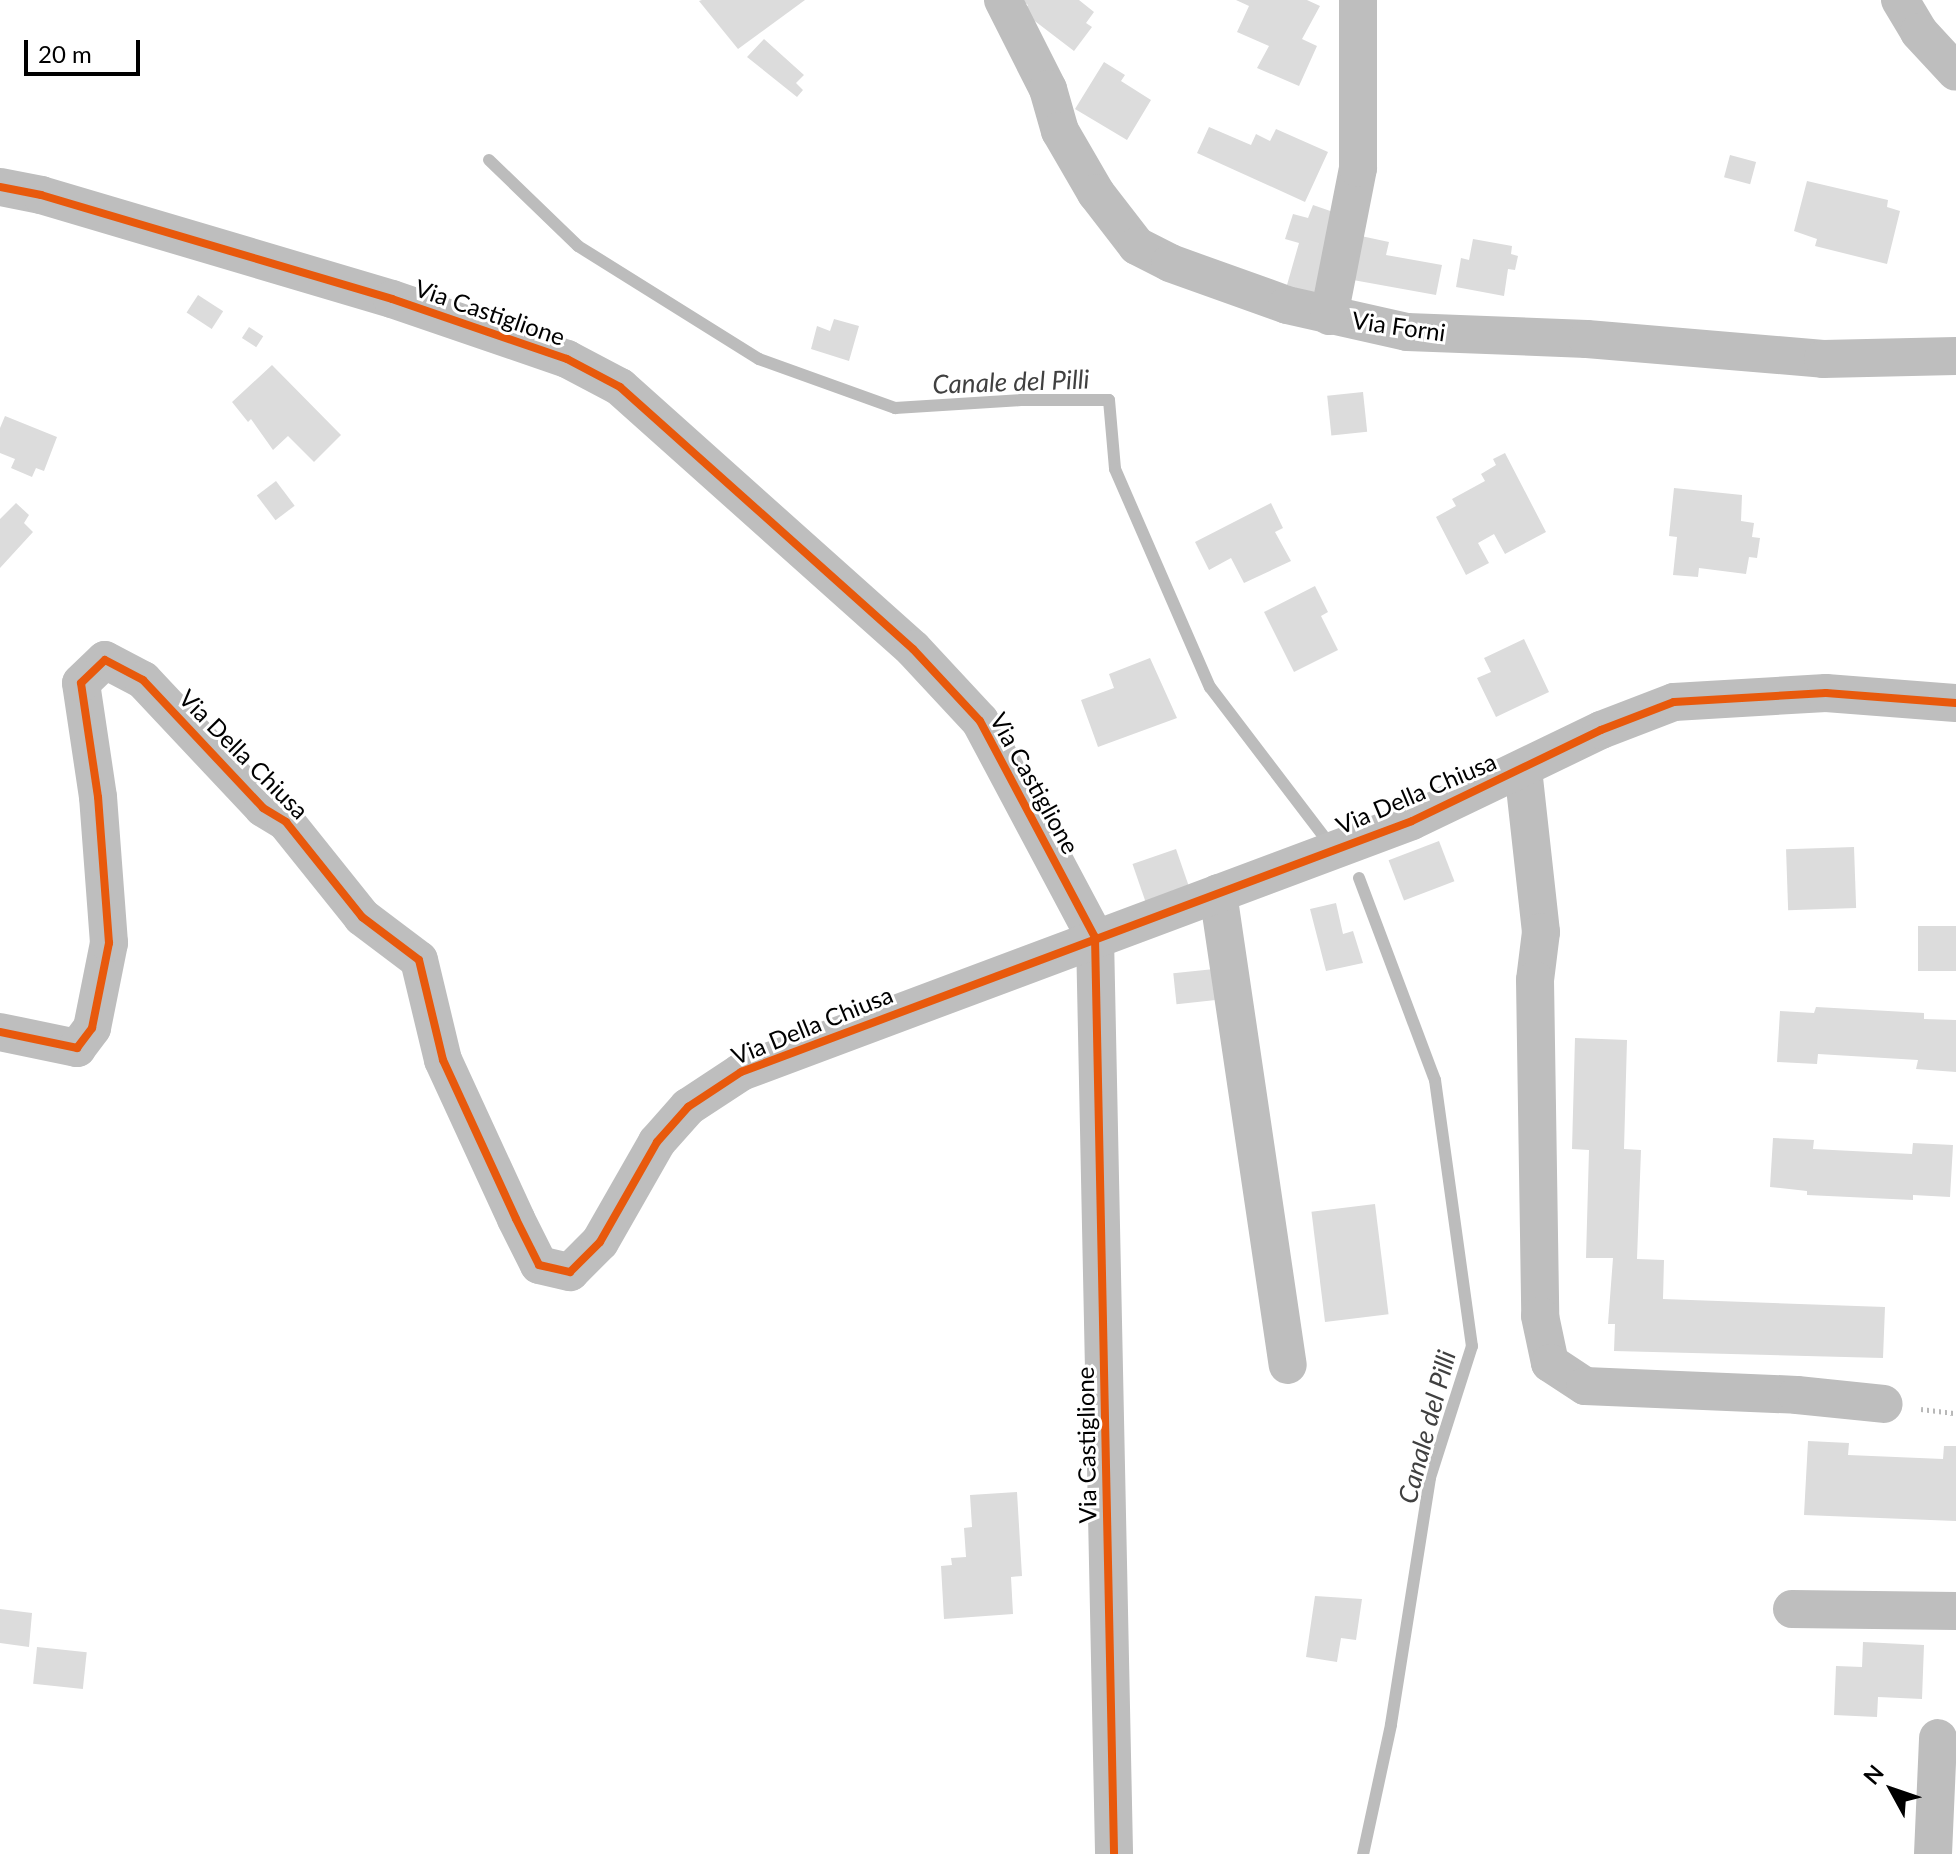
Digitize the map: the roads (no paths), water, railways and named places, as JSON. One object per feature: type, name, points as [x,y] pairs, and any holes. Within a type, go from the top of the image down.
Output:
[{"type":"street","name":"Via Forni","points":[[1003,0],[1048,89],[1060,131],[1096,193],[1137,246],[1170,263],[1287,305],[1407,332],[1587,339],[1823,359],[1956,356]]},
{"type":"street","points":[[1329,316],[1358,168],[1358,0]]},
{"type":"street","points":[[1900,0],[1919,32],[1956,72]]},
{"type":"street","name":"Via Castiglione","points":[[0,187],[41,195],[392,299],[567,359],[620,387],[954,690],[980,721],[1095,937],[1114,1854]]},
{"type":"street","name":"Via Della Chiusa","points":[[0,1032],[77,1048],[92,1028],[109,943],[98,797],[81,683],[105,660],[143,680],[263,808],[286,822],[362,917],[419,960],[443,1060],[539,1265],[570,1272],[600,1242],[657,1142],[688,1107],[741,1072],[1095,937],[1412,821],[1601,730],[1674,702],[1826,693],[1956,703]]},
{"type":"street","points":[[1523,769],[1541,932],[1535,980],[1540,1316],[1550,1363],[1585,1386],[1797,1395],[1884,1404]]},
{"type":"street","points":[[1218,893],[1288,1365]]},
{"type":"street","points":[[1792,1609],[1956,1611]]},
{"type":"street","points":[[1933,1854],[1938,1738]]},
{"type":"waterway","name":"Canale del Pilli","points":[[489,160],[578,246],[759,359],[895,408],[1021,400],[1109,400],[1115,469],[1210,687],[1328,842]]},
{"type":"waterway","name":"Canale del Pilli","points":[[1359,878],[1435,1080],[1472,1346],[1430,1478],[1391,1725],[1363,1854]]}]
